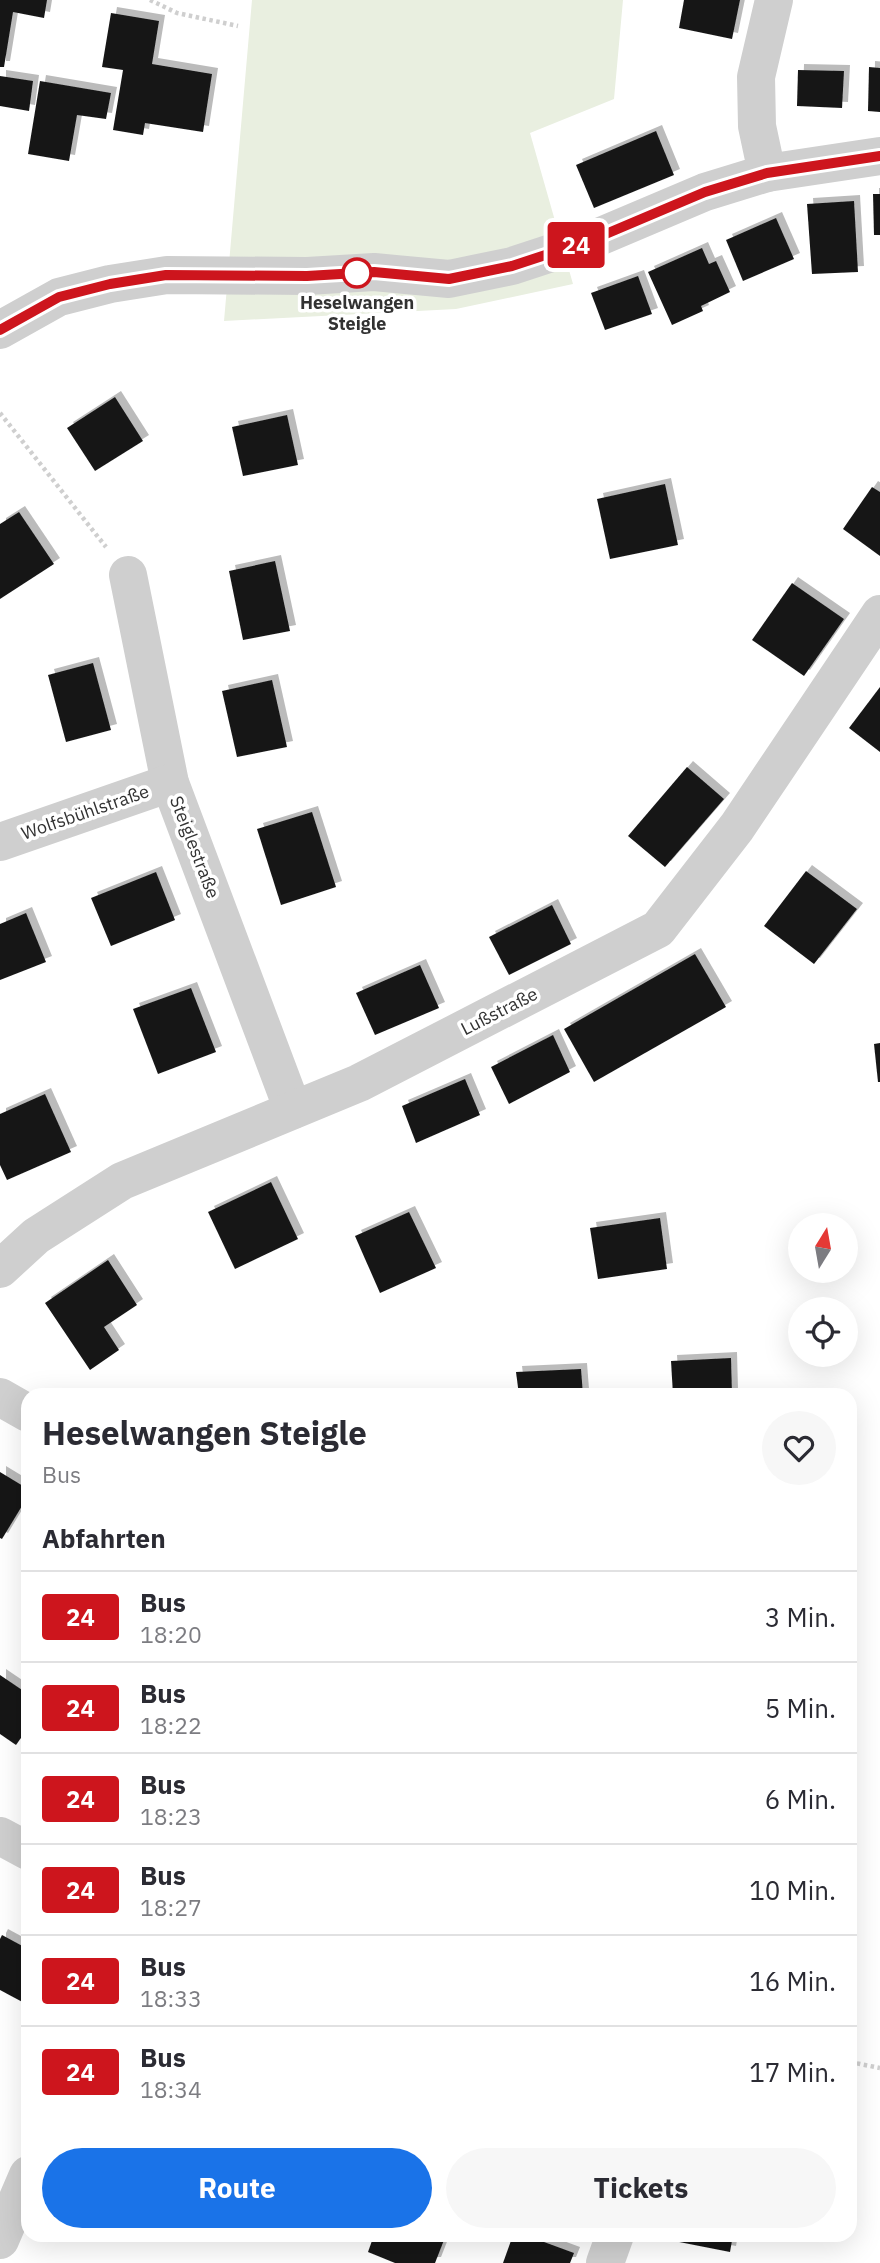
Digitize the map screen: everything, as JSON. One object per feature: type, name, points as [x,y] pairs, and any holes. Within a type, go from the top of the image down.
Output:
[{"type":"street","points":[[767,173],[757,126],[756,77],[774,0]]},
{"type":"street","points":[[0,330],[59,297],[110,284],[166,275],[307,276],[374,272],[449,279],[512,266],[594,239],[705,192],[767,173],[880,156]]},
{"type":"street","name":"Steiglestraße","points":[[128,575],[170,783],[293,1110]]},
{"type":"street","name":"Lußstraße","points":[[0,1269],[36,1236],[121,1181],[359,1083],[658,929],[737,827],[880,614]]},
{"type":"street","name":"Wolfsbühlstraße","points":[[0,842],[170,783]]},
{"type":"street","points":[[0,1397],[21,1409]]},
{"type":"street","points":[[0,1836],[21,1847]]},
{"type":"street","points":[[0,2240],[21,2191]]},
{"type":"street","points":[[605,2263],[612,2242]]},
{"type":"path","points":[[150,0],[177,13],[239,26]]},
{"type":"path","points":[[0,413],[128,575]]},
{"type":"path","points":[[857,2063],[880,2068]]},
{"type":"green space","points":[[252,0],[623,0],[614,99],[530,133],[573,284],[456,309],[224,321]]},
{"type":"building","points":[[0,0],[47,0],[44,18],[13,12],[4,67],[0,67]]},
{"type":"building","points":[[684,0],[740,0],[732,39],[679,28]]},
{"type":"building","points":[[111,13],[159,21],[152,64],[212,74],[203,132],[145,123],[143,135],[113,130],[123,70],[102,67]]},
{"type":"building","points":[[869,67],[880,68],[880,112],[868,111]]},
{"type":"building","points":[[798,70],[844,71],[842,108],[797,106]]},
{"type":"building","points":[[0,76],[33,81],[29,111],[0,106]]},
{"type":"building","points":[[40,81],[111,93],[106,119],[77,115],[69,161],[28,154]]},
{"type":"building","points":[[656,131],[674,175],[594,208],[576,165]]},
{"type":"building","points":[[873,194],[880,194],[880,235],[874,235]]},
{"type":"building","points":[[854,201],[858,272],[812,274],[807,204]]},
{"type":"building","points":[[776,218],[794,259],[743,281],[726,240]]},
{"type":"building","points":[[702,248],[709,264],[716,261],[730,292],[701,306],[703,311],[672,325],[648,272]]},
{"type":"building","points":[[638,276],[652,314],[605,330],[591,293]]},
{"type":"building","points":[[115,397],[143,441],[95,471],[67,428]]},
{"type":"building","points":[[287,415],[298,465],[243,476],[232,427]]},
{"type":"building","points":[[665,484],[678,545],[610,559],[597,499]]},
{"type":"building","points":[[872,487],[880,492],[880,556],[843,529]]},
{"type":"building","points":[[19,512],[54,564],[0,599],[0,524]]},
{"type":"building","points":[[275,561],[290,631],[243,640],[229,571]]},
{"type":"building","points":[[792,583],[844,619],[804,676],[752,640]]},
{"type":"building","points":[[93,663],[111,730],[66,742],[48,675]]},
{"type":"building","points":[[272,680],[287,747],[237,757],[222,691]]},
{"type":"building","points":[[880,687],[880,752],[849,728]]},
{"type":"building","points":[[687,767],[724,799],[665,867],[628,836]]},
{"type":"building","points":[[312,812],[336,887],[281,905],[257,829]]},
{"type":"building","points":[[806,871],[857,909],[814,964],[764,926]]},
{"type":"building","points":[[156,872],[175,920],[111,946],[91,898]]},
{"type":"building","points":[[552,905],[571,944],[509,975],[489,937]]},
{"type":"building","points":[[26,913],[46,962],[0,980],[0,924]]},
{"type":"building","points":[[695,954],[726,1007],[594,1082],[564,1029]]},
{"type":"building","points":[[420,965],[439,1008],[375,1035],[356,993]]},
{"type":"building","points":[[191,988],[216,1052],[158,1074],[133,1009]]},
{"type":"building","points":[[553,1035],[570,1072],[509,1104],[491,1067]]},
{"type":"building","points":[[880,1043],[880,1082],[878,1082],[874,1044]]},
{"type":"building","points":[[465,1079],[480,1115],[416,1143],[402,1106]]},
{"type":"building","points":[[45,1094],[71,1152],[7,1180],[0,1165],[0,1114]]},
{"type":"building","points":[[271,1182],[298,1239],[235,1269],[208,1212]]},
{"type":"building","points":[[409,1212],[436,1268],[380,1293],[355,1236]]},
{"type":"building","points":[[660,1218],[667,1269],[598,1279],[590,1228]]},
{"type":"building","points":[[108,1260],[137,1305],[104,1327],[119,1350],[90,1370],[45,1303]]},
{"type":"building","points":[[731,1358],[732,1388],[673,1388],[671,1361]]},
{"type":"building","points":[[581,1369],[582,1388],[518,1388],[516,1372]]},
{"type":"building","points":[[0,1472],[21,1485],[21,1508],[2,1539]]},
{"type":"building","points":[[0,1675],[21,1689],[21,1738],[16,1745],[0,1734]]},
{"type":"building","points":[[2,1935],[21,1945],[21,2001],[0,1990]]},
{"type":"building","points":[[372,2242],[443,2242],[435,2263],[395,2263],[368,2252]]},
{"type":"building","points":[[510,2242],[544,2242],[574,2253],[570,2263],[503,2263]]},
{"type":"building","points":[[679,2242],[732,2242],[730,2252]]},
{"type":"bus line","name":"24","points":[[0,330],[59,297],[110,284],[166,275],[307,276],[374,272],[449,279],[512,266],[594,239],[705,192],[767,173],[880,156]]},
{"type":"place","name":"Heselwangen Steigle","points":[[357,273]]}]
